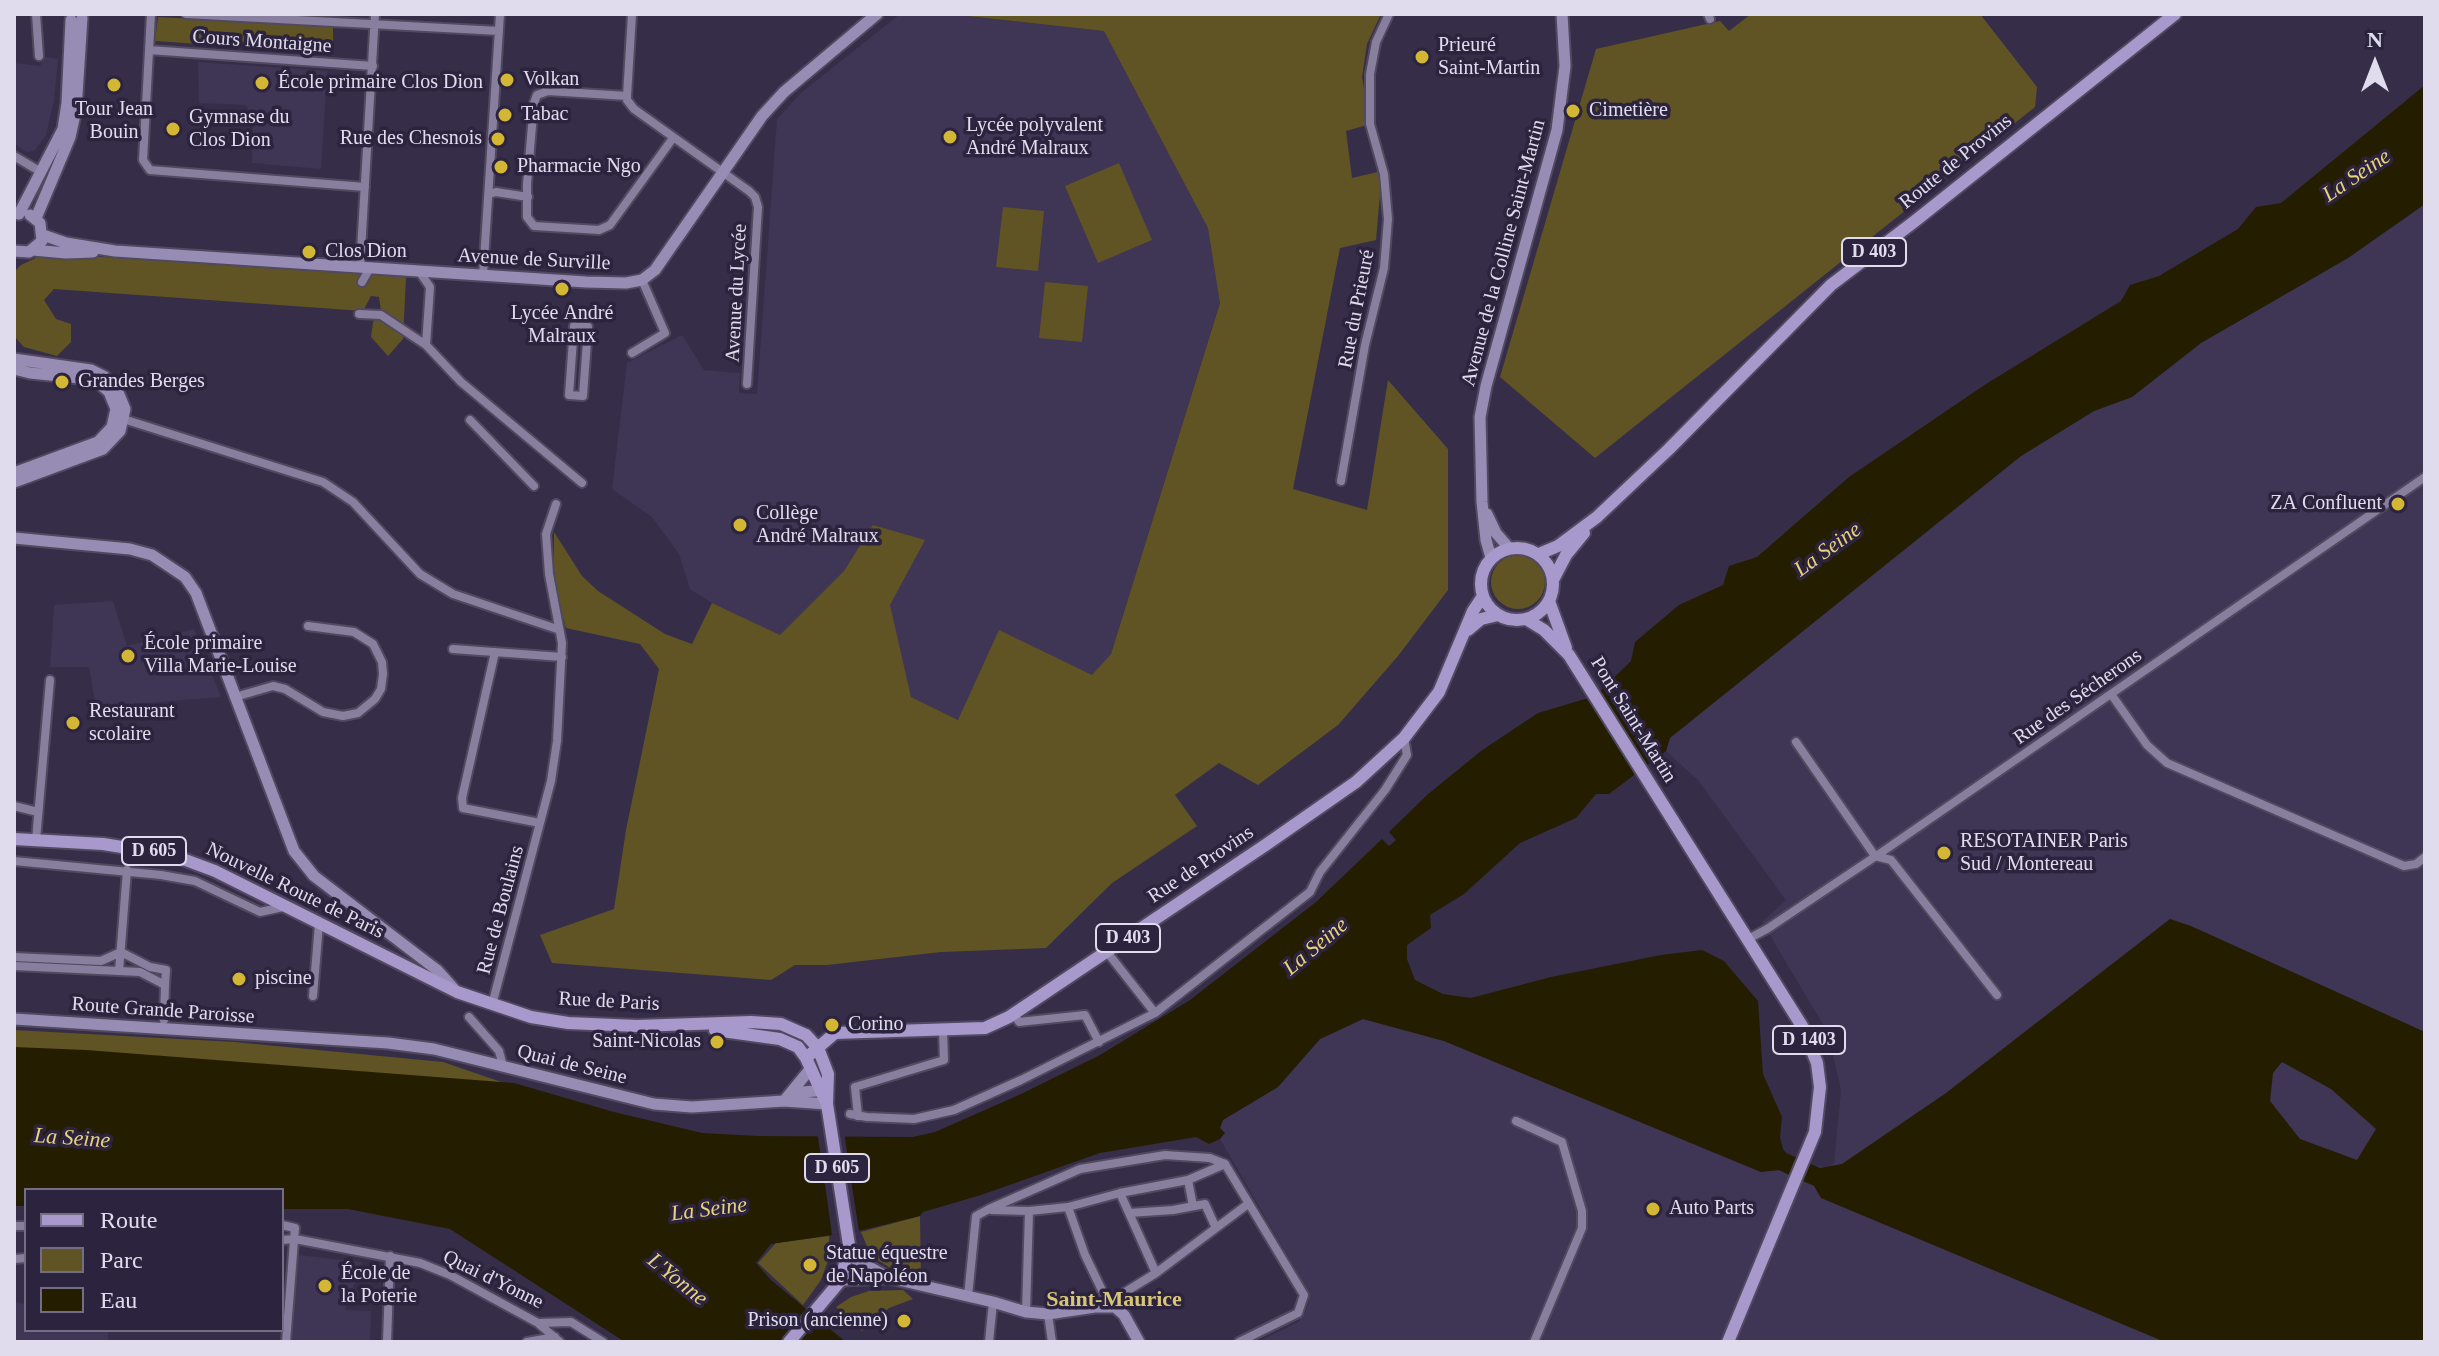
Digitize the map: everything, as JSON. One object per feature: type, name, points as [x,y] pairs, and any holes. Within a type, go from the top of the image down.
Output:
[{"type":"main road","name":"Route de Provins","points":[[1597,517],[1669,449],[1831,285],[2175,14]]},
{"type":"main road","name":"D 403","points":[[1539,554],[1558,546],[1597,517]]},
{"type":"main road","name":"D 403","points":[[1553,580],[1566,555],[1597,517]]},
{"type":"main road","points":[[1465,632],[1481,619],[1498,615],[1526,619],[1540,612],[1549,601],[1553,580],[1551,570],[1539,554],[1520,547],[1509,548],[1491,558],[1481,576],[1483,596],[1498,615]]},
{"type":"main road","name":"Rue de Provins","points":[[809,1063],[818,1048],[835,1033],[985,1028],[1014,1014],[1356,782],[1404,738],[1439,692],[1473,611],[1483,596]]},
{"type":"main road","name":"D 1403","points":[[1549,601],[1569,655]]},
{"type":"main road","name":"D 1403","points":[[1526,619],[1544,630],[1569,655]]},
{"type":"main road","name":"Pont Saint-Martin","points":[[1569,655],[1748,939]]},
{"type":"main road","name":"Nouvelle Route de Paris","points":[[14,839],[103,844],[172,855],[215,871],[457,992]]},
{"type":"main road","name":"D 1403","points":[[1728,1342],[1807,1154],[1819,1111],[1817,1063],[1802,1026],[1748,939]]},
{"type":"main road","name":"D 605","points":[[457,992],[492,1005]]},
{"type":"main road","name":"Rue de Paris","points":[[492,1005],[531,1017],[568,1023],[684,1026],[751,1022],[781,1024],[806,1035],[818,1048]]},
{"type":"main road","name":"Rue de Paris","points":[[684,1026],[780,1039],[798,1047],[809,1063]]},
{"type":"main road","name":"D 605","points":[[818,1048],[828,1074],[824,1090]]},
{"type":"main road","name":"D 605","points":[[789,1342],[841,1280],[848,1255],[827,1104],[824,1090],[809,1063]]},
{"type":"street","points":[[36,14],[39,56]]},
{"type":"street","points":[[151,14],[143,160],[150,170],[365,187]]},
{"type":"street","points":[[186,14],[375,19],[499,31]]},
{"type":"street","points":[[483,275],[500,14]]},
{"type":"street","points":[[632,14],[627,96],[548,91],[537,95],[527,217],[534,226],[599,230],[610,225],[673,138]]},
{"type":"street","points":[[632,353],[665,333],[642,280],[655,270],[762,116],[784,92],[877,14]]},
{"type":"street","name":"Rue du Prieuré","points":[[1341,481],[1365,345],[1384,268],[1388,219],[1384,174],[1370,124],[1370,74],[1375,49],[1389,14]]},
{"type":"street","name":"Avenue de la Colline Saint-Martin","points":[[1491,558],[1482,502],[1480,417],[1557,130],[1565,66],[1562,14]]},
{"type":"street","points":[[33,250],[43,235],[40,223],[36,218],[16,215],[63,129],[75,16]]},
{"type":"street","points":[[36,218],[70,137],[76,110],[75,16]]},
{"type":"street","points":[[362,282],[375,19]]},
{"type":"street","name":"Cours Montaigne","points":[[149,50],[373,66]]},
{"type":"street","name":"Avenue du Lycée","points":[[627,96],[634,109],[749,191],[758,207],[747,384]]},
{"type":"street","points":[[14,156],[41,172]]},
{"type":"street","points":[[489,194],[496,192],[528,197]]},
{"type":"street","name":"Avenue de Surville","points":[[43,235],[66,243],[115,251],[603,283],[642,280]]},
{"type":"street","name":"Avenue de Surville","points":[[15,252],[115,251]]},
{"type":"street","points":[[419,271],[430,287],[426,345]]},
{"type":"street","points":[[359,314],[381,315],[426,345],[461,382],[582,483]]},
{"type":"street","points":[[574,326],[588,327],[583,396],[569,395],[574,326]]},
{"type":"street","points":[[14,359],[91,370],[116,387],[122,399],[113,441],[103,449],[14,482]]},
{"type":"street","points":[[14,369],[89,379],[100,384],[114,402],[120,417]]},
{"type":"street","points":[[14,473],[98,442],[120,417]]},
{"type":"street","points":[[120,417],[323,482],[353,502],[420,574],[453,594],[557,629]]},
{"type":"street","points":[[470,420],[534,486]]},
{"type":"street","name":"Rue des Sécherons","points":[[1748,939],[1875,856],[2425,477]]},
{"type":"street","name":"Avenue de la Colline Saint-Martin","points":[[1482,502],[1496,533],[1509,548]]},
{"type":"street","name":"Rue de Boulains","points":[[492,1005],[540,823],[554,756],[562,657],[546,534],[556,504]]},
{"type":"street","points":[[14,538],[130,549],[152,555],[185,577],[196,593],[294,851],[314,876],[437,970],[457,992]]},
{"type":"street","points":[[235,697],[273,686],[285,689],[323,712],[343,716],[358,713],[375,699],[381,689],[383,674],[382,662],[373,644],[354,632],[308,626]]},
{"type":"street","points":[[453,649],[562,657]]},
{"type":"street","name":"Rue de Boulains","points":[[495,652],[462,798],[463,808],[540,823]]},
{"type":"street","points":[[36,840],[50,680]]},
{"type":"street","points":[[2111,694],[2147,745],[2167,763],[2404,866],[2416,864],[2425,857]]},
{"type":"street","points":[[943,1030],[944,1060],[855,1087],[854,1115],[914,1119],[954,1110],[1155,1013],[1310,892],[1320,872],[1385,790],[1407,755],[1404,738]]},
{"type":"street","points":[[1796,742],[1875,856],[1891,860],[1997,995]]},
{"type":"street","points":[[14,806],[38,812]]},
{"type":"street","points":[[14,861],[127,870],[195,881],[260,912],[283,907]]},
{"type":"street","points":[[119,971],[127,870]]},
{"type":"street","points":[[313,996],[319,924]]},
{"type":"street","points":[[374,924],[379,954]]},
{"type":"street","points":[[379,954],[393,937]]},
{"type":"street","points":[[14,957],[101,961],[121,952]]},
{"type":"street","points":[[121,952],[150,967],[166,970],[164,1020]]},
{"type":"street","points":[[1107,952],[1155,1013]]},
{"type":"street","points":[[14,966],[140,972],[165,985]]},
{"type":"street","points":[[1014,1014],[1019,1022],[1085,1015],[1099,1042]]},
{"type":"street","points":[[469,1017],[499,1051],[503,1066]]},
{"type":"street","name":"Route Grande Paroisse","points":[[14,1019],[310,1039]]},
{"type":"street","name":"Quai de Seine","points":[[310,1039],[434,1049],[654,1104],[692,1107],[788,1097],[827,1104]]},
{"type":"street","points":[[788,1097],[809,1063]]},
{"type":"street","points":[[788,1097],[824,1090]]},
{"type":"street","points":[[1516,1121],[1562,1142],[1582,1211],[1582,1228],[1534,1342]]},
{"type":"street","points":[[968,1296],[976,1216],[1080,1169],[1165,1155],[1210,1158],[1225,1164],[1304,1295],[1298,1313],[1239,1342]]},
{"type":"street","points":[[989,1209],[1029,1211],[1068,1207],[1188,1180],[1225,1164]]},
{"type":"street","points":[[1188,1180],[1193,1206]]},
{"type":"street","points":[[1120,1193],[1156,1273]]},
{"type":"street","points":[[1129,1213],[1205,1204],[1216,1228]]},
{"type":"street","points":[[841,1280],[890,1278],[1026,1312],[1048,1314],[1113,1307],[1122,1294],[1156,1273],[1248,1204]]},
{"type":"street","points":[[1068,1207],[1085,1255],[1113,1307],[1124,1315],[1139,1342]]},
{"type":"street","points":[[1026,1312],[1029,1211]]},
{"type":"street","points":[[284,1225],[295,1228],[286,1342]]},
{"type":"street","name":"Quai d'Yonne","points":[[284,1240],[295,1239],[420,1263],[450,1275],[538,1323],[571,1322],[603,1342]]},
{"type":"street","points":[[848,1255],[890,1278]]},
{"type":"street","points":[[387,1342],[390,1256]]},
{"type":"street","points":[[989,1342],[993,1302]]},
{"type":"street","points":[[1048,1314],[1052,1342]]},
{"type":"street","points":[[538,1323],[556,1340]]},
{"type":"street","points":[[527,1342],[556,1340]]},
{"type":"shaded area","points":[[900,14],[949,14],[1104,31],[1236,250],[1111,654],[1094,675],[1008,741],[712,603],[690,589],[679,554],[652,517],[612,489],[627,363],[682,335],[704,370],[740,373],[739,393],[757,394],[777,119],[802,92]]},
{"type":"shaded area","points":[[45,57],[58,59],[54,101],[46,135],[34,151],[26,152],[14,143],[14,63],[40,66]]},
{"type":"shaded area","name":"École primaire Clos Dion","points":[[198,62],[327,71],[321,169],[252,163],[253,118],[246,105],[199,103]]},
{"type":"shaded area","points":[[2425,204],[2425,1342],[1258,1342],[1298,1322],[1309,1302],[1308,1291],[1220,1139],[1224,1133],[1220,1128],[1223,1120],[1278,1087],[1320,1039],[1363,1019],[1444,1041],[1761,1172],[1778,1170],[1808,1183],[1815,1166],[1834,1164],[1841,1090],[1834,1059],[1824,1026],[1762,922],[1786,900],[1698,780],[1666,751],[1669,738],[2021,456],[2094,411],[2132,397],[2201,343],[2348,258]]},
{"type":"shaded area","name":"École primaire Villa Marie-Louise","points":[[113,601],[127,646],[194,629],[221,697],[96,707],[89,667],[50,667],[54,605]]},
{"type":"shaded area","name":"École de la Poterie","points":[[298,1255],[362,1262],[345,1310],[371,1311],[370,1342],[292,1342]]},
{"type":"shaded area","points":[[14,1302],[24,1304],[24,1332],[108,1332],[108,1342],[14,1342]]},
{"type":"green space","points":[[949,14],[1381,14],[1367,44],[1362,77],[1370,124],[1346,131],[1352,178],[1382,171],[1376,240],[1340,248],[1293,489],[1367,510],[1388,380],[1448,449],[1448,590],[1398,656],[1338,725],[1258,785],[1219,763],[1175,795],[1197,826],[1112,883],[1046,948],[941,952],[827,965],[795,965],[771,980],[552,963],[540,935],[614,909],[626,830],[659,669],[640,644],[566,628],[554,584],[554,532],[582,576],[598,591],[665,634],[692,644],[712,603],[780,635],[844,571],[873,525],[925,540],[890,605],[911,697],[958,720],[999,630],[1092,675],[1111,654],[1220,303],[1208,228],[1104,31]]},
{"type":"green space","points":[[1751,14],[1980,14],[2037,87],[2035,107],[1595,458],[1500,377],[1596,49],[1720,21],[1729,31]]},
{"type":"green space","points":[[158,17],[333,26],[333,53],[155,41]]},
{"type":"green space","points":[[1119,163],[1152,240],[1098,263],[1065,186]]},
{"type":"green space","points":[[1003,207],[1044,211],[1038,271],[996,267]]},
{"type":"green space","points":[[87,256],[406,277],[403,339],[388,356],[371,337],[373,322],[381,311],[379,297],[371,296],[363,311],[54,289],[44,300],[56,319],[71,324],[71,342],[57,356],[24,347],[14,336],[14,272],[36,258]]},
{"type":"green space","points":[[1045,282],[1088,286],[1082,342],[1039,338]]},
{"type":"green space","points":[[1518,555],[1537,563],[1545,582],[1537,601],[1518,609],[1499,601],[1491,582],[1499,563]]},
{"type":"green space","points":[[14,1030],[234,1042],[443,1062],[510,1085],[14,1052]]},
{"type":"green space","points":[[920,1216],[921,1276],[892,1269],[871,1256],[861,1232]]},
{"type":"green space","points":[[829,1236],[830,1255],[821,1280],[803,1305],[758,1263],[776,1243]]},
{"type":"green space","points":[[903,1290],[913,1299],[889,1308],[862,1331],[836,1307],[851,1297],[869,1291]]},
{"type":"water","points":[[2425,85],[2425,204],[2348,258],[2201,343],[2132,397],[2094,411],[2021,456],[1670,738],[1666,751],[1609,794],[1596,794],[1576,818],[1520,843],[1464,894],[1430,915],[1431,928],[1407,945],[1407,959],[1415,980],[1443,994],[1471,998],[1551,977],[1661,955],[1702,950],[1724,961],[1758,1001],[1763,1074],[1782,1117],[1780,1137],[1783,1149],[1820,1168],[1842,1164],[1946,1093],[2170,919],[2191,926],[2425,1032],[2425,1342],[2165,1342],[1821,1198],[1814,1186],[1779,1170],[1761,1172],[1444,1041],[1363,1019],[1320,1039],[1278,1087],[1223,1120],[1220,1128],[1225,1133],[1209,1144],[1196,1137],[1100,1153],[923,1212],[920,1216],[859,1231],[771,1244],[756,1263],[771,1280],[846,1342],[625,1342],[450,1229],[348,1209],[284,1209],[284,1188],[24,1188],[24,1206],[14,1206],[14,1047],[514,1083],[702,1133],[758,1136],[913,1137],[935,1132],[1019,1095],[1100,1055],[1190,1000],[1316,902],[1382,839],[1389,846],[1396,840],[1389,832],[1427,795],[1481,751],[1538,713],[1595,696],[1631,661],[1635,642],[1679,605],[1723,585],[1729,566],[1757,557],[1849,477],[1986,384],[2121,301],[2130,285],[2159,276],[2238,229],[2256,207],[2281,203]],"holes":[[[2282,1062],[2331,1089],[2376,1129],[2357,1160],[2300,1139],[2270,1101],[2273,1073]]]},
{"type":"pier","points":[[817,1131],[844,1131],[850,1173],[855,1176],[851,1180],[859,1231],[832,1235],[825,1184],[820,1181],[824,1177]]},
{"type":"place","name":"Prieuré Saint-Martin","points":[[1422,57]]},
{"type":"place","name":"Volkan","points":[[507,80]]},
{"type":"place","name":"École primaire Clos Dion","points":[[262,83]]},
{"type":"place","name":"Tour Jean Bouin","points":[[114,85]]},
{"type":"place","name":"Cimetière","points":[[1573,111]]},
{"type":"place","name":"Tabac","points":[[505,115]]},
{"type":"place","name":"Gymnase du Clos Dion","points":[[173,129]]},
{"type":"place","name":"Lycée polyvalent André Malraux","points":[[950,137]]},
{"type":"place","name":"Rue des Chesnois","points":[[498,139]]},
{"type":"place","name":"Pharmacie Ngo","points":[[501,167]]},
{"type":"place","name":"Clos Dion","points":[[309,252]]},
{"type":"place","name":"Lycée André Malraux","points":[[562,289]]},
{"type":"place","name":"Grandes Berges","points":[[62,382]]},
{"type":"place","name":"ZA Confluent","points":[[2398,504]]},
{"type":"place","name":"Collège André Malraux","points":[[740,525]]},
{"type":"place","name":"École primaire Villa Marie-Louise","points":[[128,656]]},
{"type":"place","name":"Restaurant scolaire","points":[[73,723]]},
{"type":"place","name":"RESOTAINER Paris Sud / Montereau","points":[[1944,853]]},
{"type":"place","name":"piscine","points":[[239,979]]},
{"type":"place","name":"Corino","points":[[832,1025]]},
{"type":"place","name":"Saint-Nicolas","points":[[717,1042]]},
{"type":"place","name":"Auto Parts","points":[[1653,1209]]},
{"type":"place","name":"Statue équestre de Napoléon","points":[[810,1265]]},
{"type":"place","name":"École de la Poterie","points":[[325,1286]]},
{"type":"place","name":"Prison (ancienne)","points":[[904,1321]]},
{"type":"district","name":"Saint-Maurice","points":[[1114,1300]]},
{"type":"water label","name":"La Seine","points":[[2357,176]]},
{"type":"water label","name":"La Seine","points":[[1828,550]]},
{"type":"water label","name":"La Seine","points":[[1316,947]]},
{"type":"water label","name":"La Seine","points":[[72,1139]]},
{"type":"water label","name":"La Seine","points":[[709,1210]]},
{"type":"water label","name":"L'Yonne","points":[[677,1280]]}]
